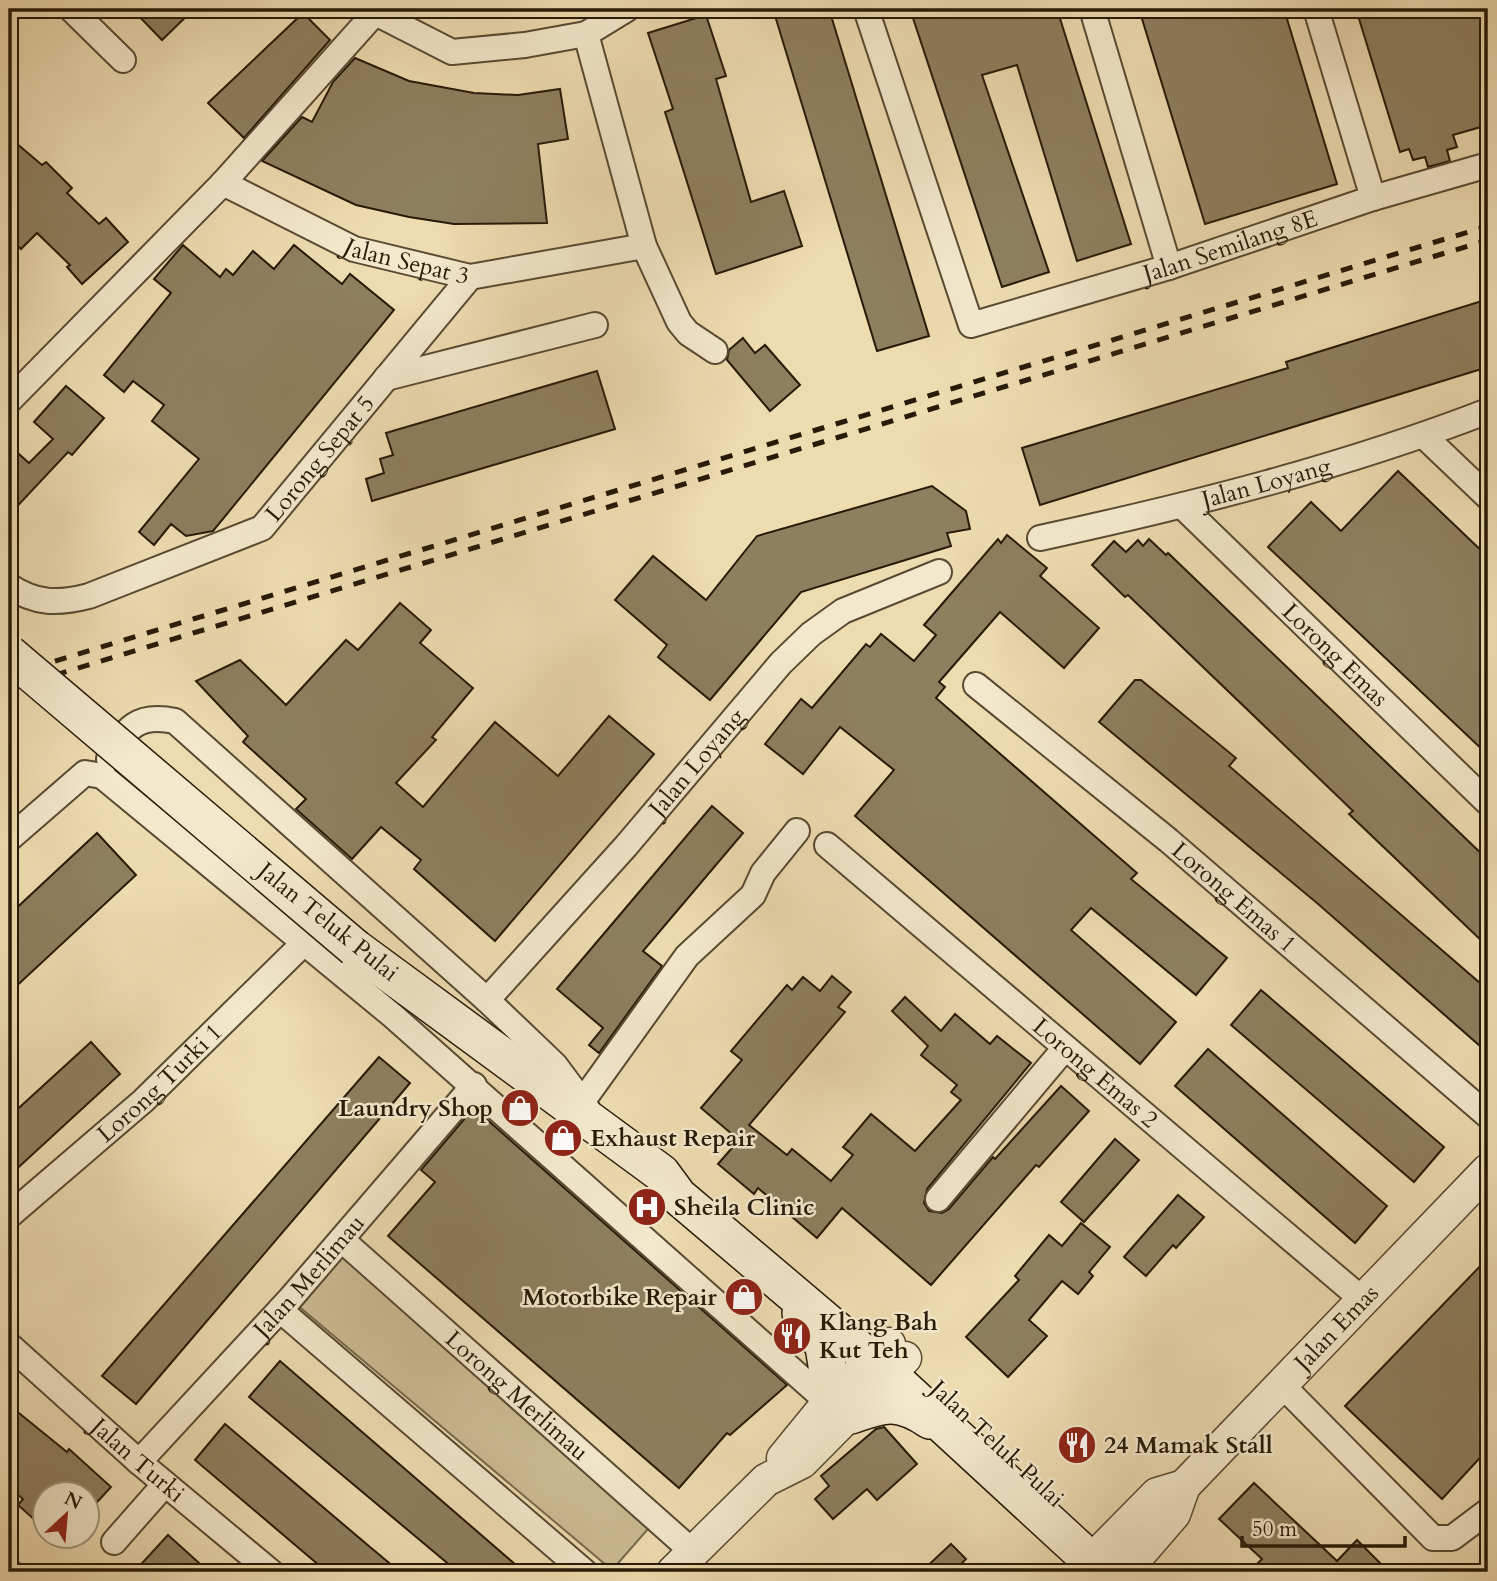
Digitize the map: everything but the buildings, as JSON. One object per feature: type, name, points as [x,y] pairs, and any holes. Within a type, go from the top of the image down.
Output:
[{"type":"main road","name":"Jalan Teluk Pulai","points":[[9,654],[355,948],[661,1173],[678,1196],[784,1289],[889,1360],[996,1439],[1113,1566]]},
{"type":"main road","name":"Jalan Teluk Pulai","points":[[661,1173],[691,1179],[889,1360],[977,1453],[1113,1566]]},
{"type":"main road","points":[[784,1289],[824,1346],[837,1405],[886,1403],[914,1409],[977,1453]]},
{"type":"street","points":[[71,9],[123,60]]},
{"type":"street","points":[[9,401],[223,183],[371,11],[452,52],[525,45],[586,34],[627,9]]},
{"type":"street","name":"Jalan Semilang 8E","points":[[866,9],[971,325],[1169,267],[1373,198],[1488,166]]},
{"type":"street","points":[[1092,9],[1169,267]]},
{"type":"street","points":[[1316,9],[1373,198]]},
{"type":"street","points":[[586,34],[644,246],[678,322],[688,333],[715,351]]},
{"type":"street","name":"Jalan Sepat 3","points":[[223,183],[354,249],[470,277],[644,246]]},
{"type":"street","name":"Lorong Sepat 5","points":[[9,586],[44,603],[61,603],[89,596],[262,528],[470,277]]},
{"type":"street","points":[[386,378],[595,325]]},
{"type":"street","name":"Jalan Loyang","points":[[1040,538],[1183,506],[1424,436],[1488,411]]},
{"type":"street","points":[[1424,436],[1488,497]]},
{"type":"street","name":"Lorong Emas","points":[[1183,506],[1488,803]]},
{"type":"street","name":"Jalan Loyang","points":[[487,1000],[626,846],[781,663],[811,634],[844,611],[939,572]]},
{"type":"street","name":"Lorong Emas 1","points":[[976,685],[1168,840],[1488,1116]]},
{"type":"street","points":[[102,776],[111,756],[135,722],[154,716],[174,721],[487,1000],[555,1065],[605,1133]]},
{"type":"street","points":[[9,839],[85,773],[102,776],[474,1085],[837,1405]]},
{"type":"street","points":[[582,1102],[687,956],[753,895],[763,873],[797,831]]},
{"type":"street","name":"Lorong Emas 2","points":[[827,845],[1363,1300]]},
{"type":"street","name":"Lorong Turki 1","points":[[9,1216],[143,1101],[304,943]]},
{"type":"street","points":[[938,1199],[1065,1048]]},
{"type":"street","name":"Jalan Merlimau","points":[[139,1462],[280,1310],[474,1085]]},
{"type":"street","name":"Jalan Emas","points":[[1113,1566],[1157,1494],[1184,1486],[1488,1170]]},
{"type":"street","name":"Lorong Merlimau","points":[[342,1240],[683,1562]]},
{"type":"street","points":[[280,1310],[585,1572]]},
{"type":"street","name":"Jalan Turki","points":[[9,1345],[139,1462],[271,1572]]},
{"type":"street","points":[[683,1562],[766,1480],[802,1462],[837,1405],[889,1360]]},
{"type":"street","points":[[1281,1384],[1433,1538],[1452,1538],[1488,1513]]},
{"type":"street","points":[[114,1542],[165,1484]]},
{"type":"shaded area","points":[[334,1242],[655,1521],[612,1570],[290,1299]]},
{"type":"railway","points":[[9,675],[1488,226]]},
{"type":"railway","points":[[9,689],[1488,240]]},
{"type":"place","name":"Laundry Shop","points":[[520,1108]]},
{"type":"place","name":"Exhaust Repair","points":[[563,1138]]},
{"type":"place","name":"Sheila Clinic","points":[[647,1207]]},
{"type":"place","name":"Motorbike Repair","points":[[744,1297]]},
{"type":"place","name":"Klang Bah Kut Teh","points":[[792,1336]]},
{"type":"place","name":"24 Mamak Stall","points":[[1077,1445]]}]
